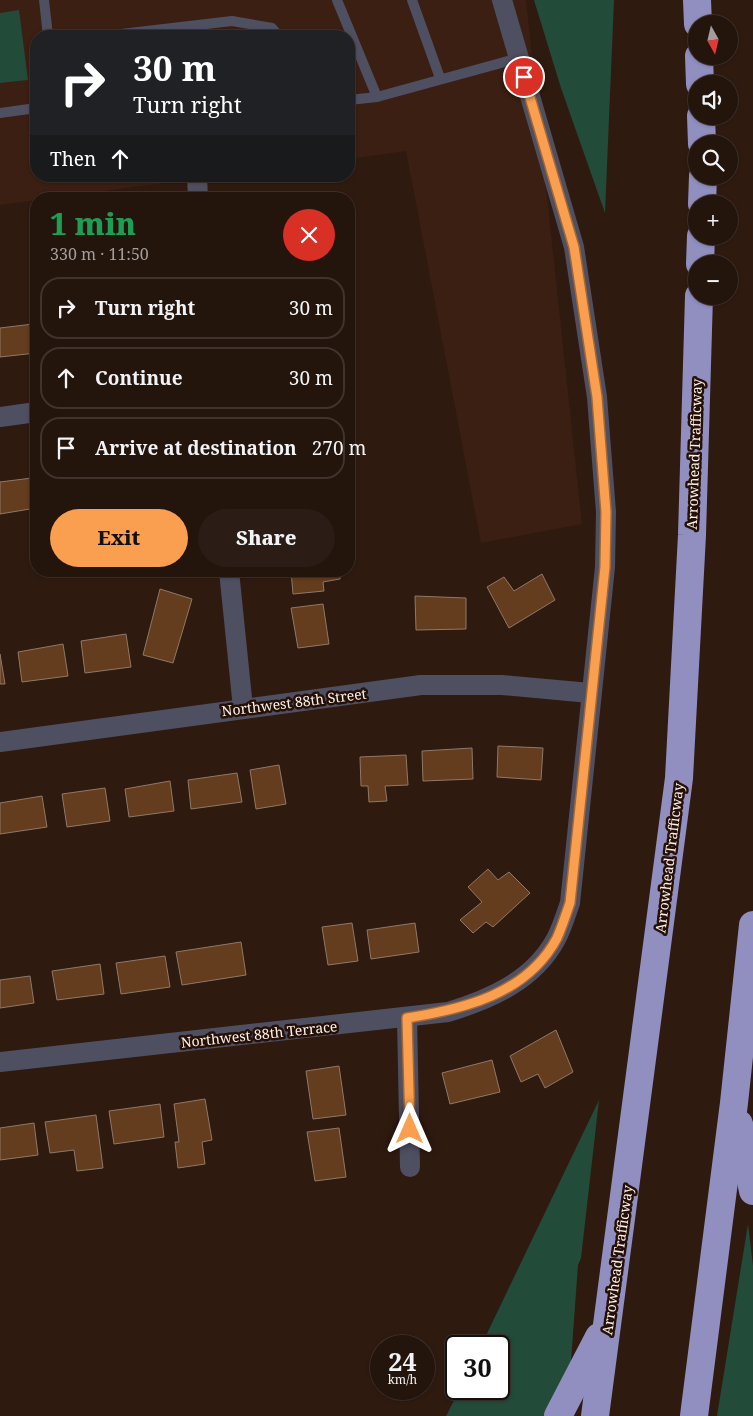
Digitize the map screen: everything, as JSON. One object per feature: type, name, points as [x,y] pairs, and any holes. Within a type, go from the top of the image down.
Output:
[{"type":"highway","points":[[697,0],[698,15]]},
{"type":"highway","name":"Arrowhead Trafficway","points":[[595,1416],[679,778],[692,535],[699,305]]},
{"type":"highway","points":[[694,1416],[734,1103],[753,925]]},
{"type":"highway","points":[[734,1103],[753,1190]]},
{"type":"highway","points":[[558,1416],[609,1318]]},
{"type":"street","name":"Northwest 88th Terrace","points":[[0,1062],[448,1012],[478,1003],[512,986],[540,963],[557,938],[570,903],[590,693],[605,567],[606,512],[597,397],[574,247],[502,0]]},
{"type":"street","points":[[0,417],[30,413]]},
{"type":"street","points":[[230,577],[243,708]]},
{"type":"street","name":"Northwest 88th Street","points":[[0,742],[421,685],[502,686],[590,693]]},
{"type":"street","points":[[407,1018],[410,1167]]},
{"type":"lane","points":[[44,0],[47,30]]},
{"type":"lane","points":[[337,0],[349,30]]},
{"type":"lane","points":[[412,0],[440,78]]},
{"type":"lane","points":[[155,30],[232,21],[272,28],[274,30]]},
{"type":"lane","points":[[355,44],[377,97]]},
{"type":"lane","points":[[355,99],[377,97],[440,78],[519,58]]},
{"type":"lane","points":[[0,113],[30,109]]},
{"type":"shaded area","points":[[0,0],[526,0],[582,524],[481,543],[406,151],[355,158],[355,30],[30,30],[30,182],[171,182],[96,192],[30,192],[30,201],[0,205]]},
{"type":"green space","points":[[534,0],[614,0],[605,213],[561,88]]},
{"type":"green space","points":[[19,10],[28,80],[0,83],[0,13]]},
{"type":"green space","points":[[599,1100],[581,1258],[578,1265],[567,1416],[446,1416],[454,1400],[510,1400],[510,1335],[486,1335]]},
{"type":"green space","points":[[748,1224],[753,1266],[753,1416],[717,1416]]},
{"type":"building","points":[[30,324],[30,354],[0,357],[0,328]]},
{"type":"building","points":[[30,478],[30,509],[0,514],[0,482]]},
{"type":"building","points":[[542,574],[555,600],[509,628],[487,587],[504,577],[514,591]]},
{"type":"building","points":[[292,577],[340,577],[340,579],[323,582],[324,591],[293,594]]},
{"type":"building","points":[[160,589],[192,599],[173,663],[143,655]]},
{"type":"building","points":[[415,596],[466,598],[466,629],[416,630]]},
{"type":"building","points":[[323,604],[329,644],[298,648],[291,608]]},
{"type":"building","points":[[126,634],[131,667],[85,673],[81,641]]},
{"type":"building","points":[[63,644],[68,676],[22,682],[18,652]]},
{"type":"building","points":[[0,654],[5,684],[0,684]]},
{"type":"building","points":[[498,746],[543,748],[541,780],[497,777]]},
{"type":"building","points":[[472,748],[473,779],[423,781],[422,751]]},
{"type":"building","points":[[406,755],[408,785],[385,786],[387,801],[369,802],[368,786],[361,786],[360,757]]},
{"type":"building","points":[[279,765],[286,804],[256,809],[250,770]]},
{"type":"building","points":[[237,773],[242,802],[191,809],[188,780]]},
{"type":"building","points":[[170,781],[174,811],[129,817],[125,789]]},
{"type":"building","points":[[105,788],[110,821],[67,827],[62,794]]},
{"type":"building","points":[[42,796],[47,827],[0,834],[0,803]]},
{"type":"building","points":[[488,869],[498,880],[509,872],[530,893],[493,927],[486,922],[473,933],[460,920],[482,902],[468,887]]},
{"type":"building","points":[[352,923],[358,961],[328,965],[322,927]]},
{"type":"building","points":[[415,923],[419,952],[371,959],[367,930]]},
{"type":"building","points":[[241,942],[246,975],[182,985],[176,952]]},
{"type":"building","points":[[165,956],[170,987],[121,994],[116,963]]},
{"type":"building","points":[[100,964],[104,994],[57,1000],[52,971]]},
{"type":"building","points":[[30,976],[34,1003],[0,1008],[0,980]]},
{"type":"building","points":[[556,1030],[573,1072],[545,1088],[538,1074],[521,1082],[510,1056]]},
{"type":"building","points":[[492,1060],[500,1092],[450,1104],[442,1073]]},
{"type":"building","points":[[339,1066],[346,1115],[313,1119],[306,1071]]},
{"type":"building","points":[[205,1099],[212,1140],[202,1142],[205,1164],[178,1168],[175,1142],[179,1142],[174,1104]]},
{"type":"building","points":[[160,1104],[164,1137],[114,1144],[109,1111]]},
{"type":"building","points":[[96,1115],[103,1168],[77,1171],[74,1150],[50,1153],[45,1122]]},
{"type":"building","points":[[34,1123],[38,1155],[0,1160],[0,1128]]},
{"type":"building","points":[[339,1128],[346,1177],[315,1181],[307,1132]]},
{"type":"route","points":[[410,1129],[407,1018],[448,1012],[478,1003],[512,986],[540,963],[557,938],[570,903],[590,693],[605,567],[606,512],[597,397],[574,247],[524,77]]}]
